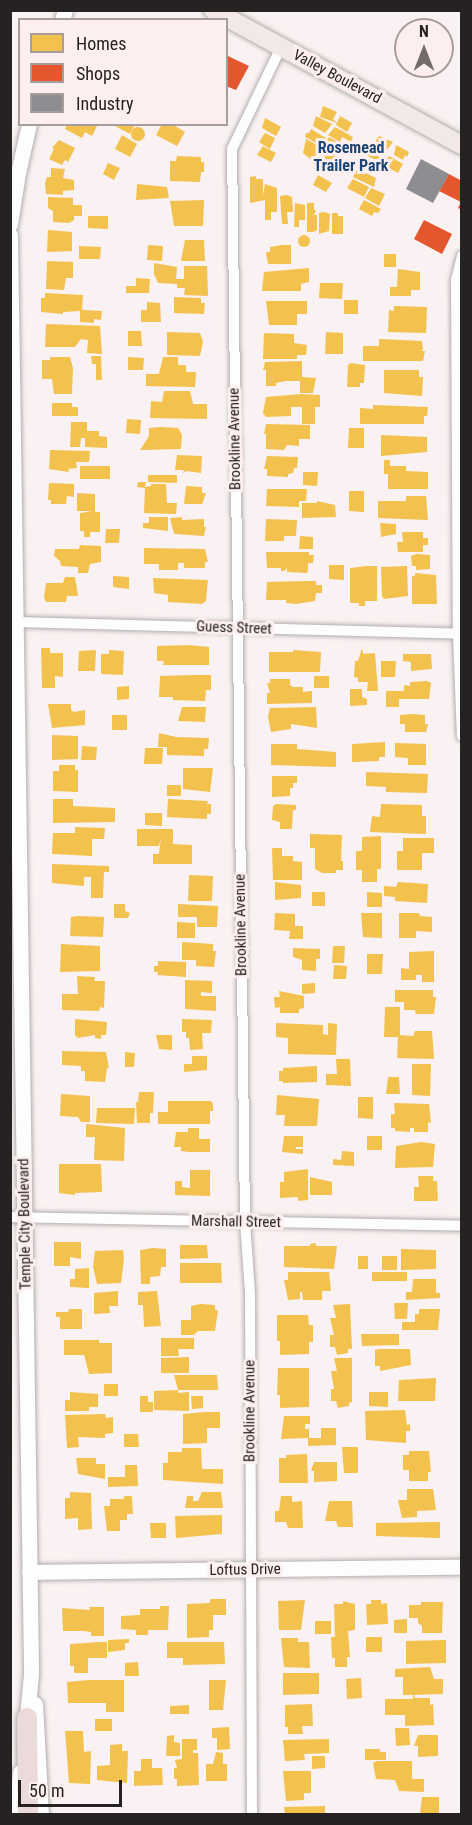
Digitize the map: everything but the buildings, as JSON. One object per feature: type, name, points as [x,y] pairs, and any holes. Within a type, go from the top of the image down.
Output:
[{"type":"highway","points":[[27,1718],[28,1815]]},
{"type":"main road","name":"Valley Boulevard","points":[[213,10],[228,18]]},
{"type":"main road","name":"Valley Boulevard","points":[[228,18],[462,145]]},
{"type":"main road","points":[[10,224],[29,126]]},
{"type":"main road","name":"Temple City Boulevard","points":[[10,235],[18,1217],[31,1674],[17,1801],[10,1811]]},
{"type":"main road","name":"Loftus Drive","points":[[29,1572],[462,1567]]},
{"type":"main road","name":"Temple City Boulevard","points":[[31,1674],[37,1717],[41,1815]]},
{"type":"street","name":"Brookline Avenue","points":[[252,1815],[250,1293],[245,1222],[232,148],[281,47]]},
{"type":"street","points":[[462,256],[456,280],[458,634],[462,736]]},
{"type":"street","name":"Guess Street","points":[[13,622],[458,634]]},
{"type":"street","name":"Marshall Street","points":[[18,1217],[462,1226]]},
{"type":"district","name":"Rosemead Trailer Park","points":[[351,157]]}]
